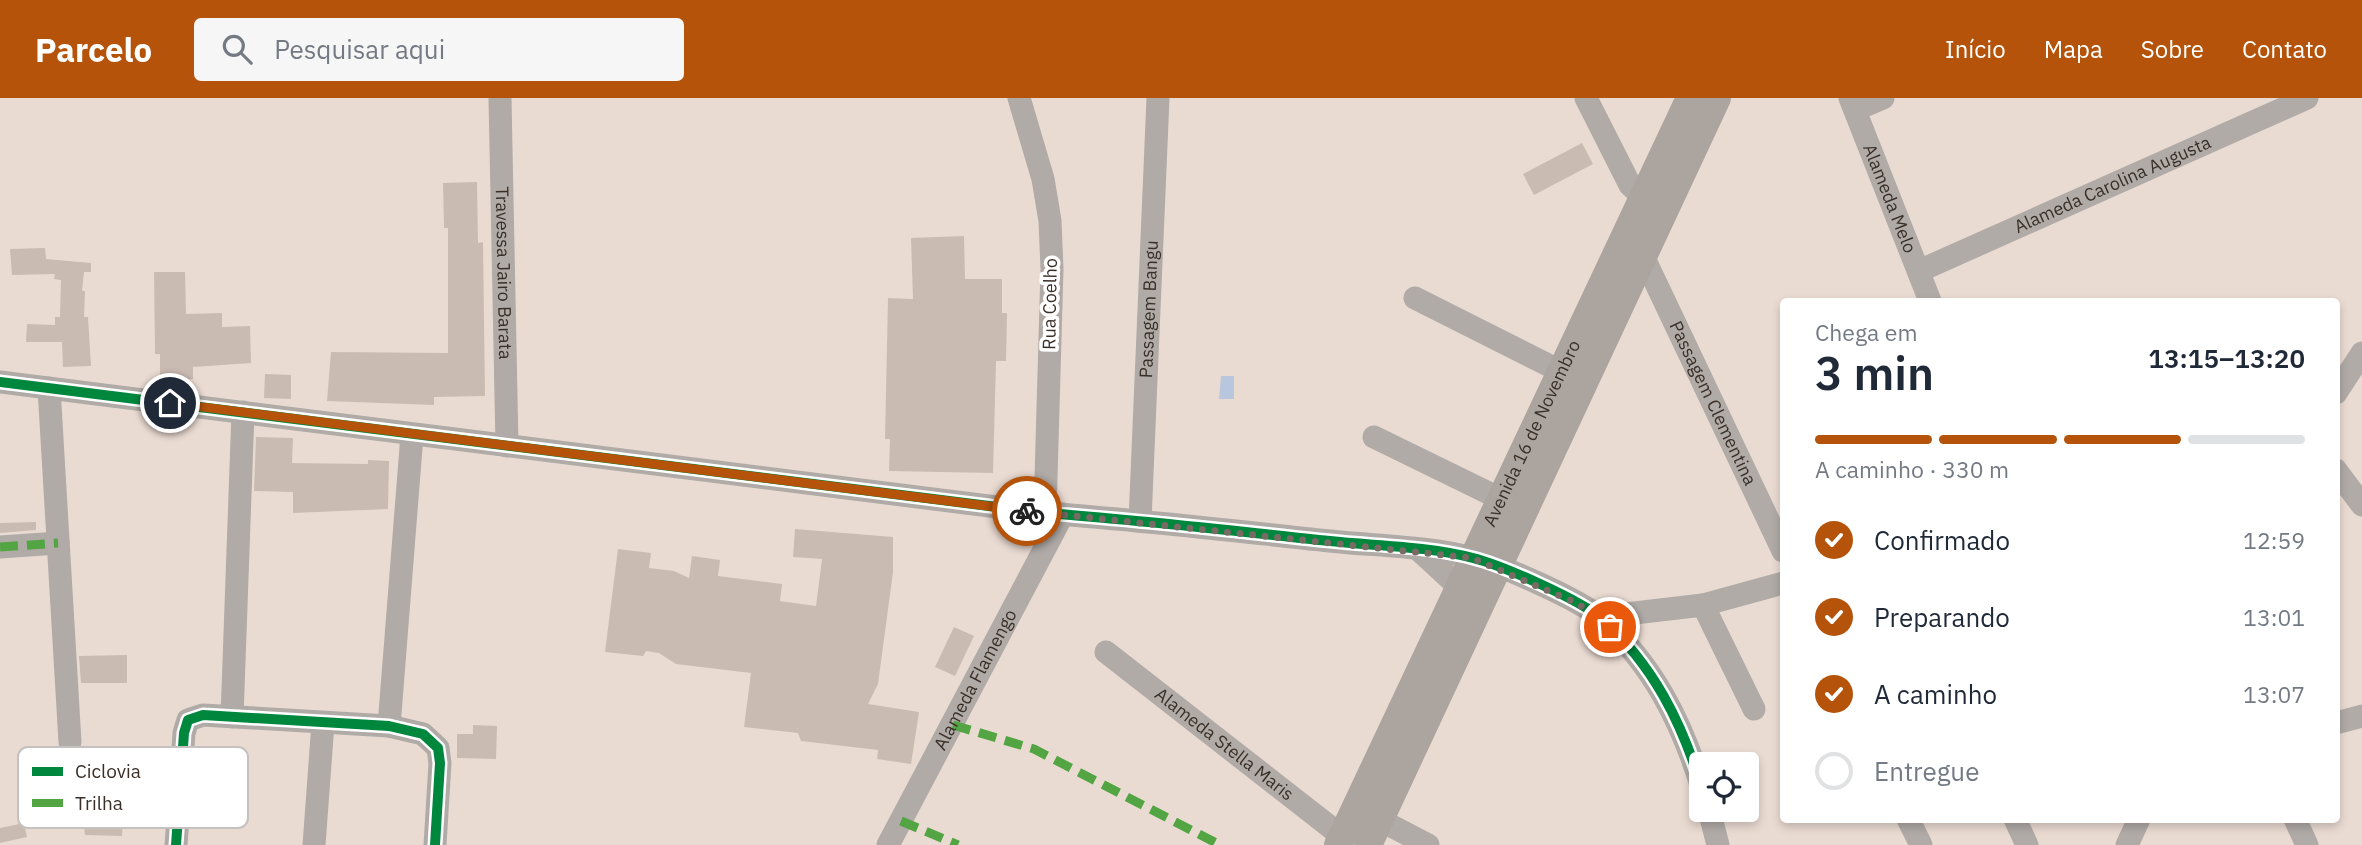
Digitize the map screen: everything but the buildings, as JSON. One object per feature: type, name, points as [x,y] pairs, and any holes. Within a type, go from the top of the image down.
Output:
[{"type":"main road","name":"Avenida 16 de Novembro","points":[[1357,837],[1485,563],[1643,256],[1652,207],[1690,98]]},
{"type":"main road","name":"Avenida 16 de Novembro","points":[[1485,563],[1503,500],[1560,371],[1717,98]]},
{"type":"main road","name":"Avenida 16 de Novembro","points":[[1357,837],[1470,594]]},
{"type":"street","name":"Travessa Jairo Barata","points":[[500,98],[507,446]]},
{"type":"street","name":"Rua Coelho","points":[[1019,98],[1043,179],[1050,221],[1054,514]]},
{"type":"street","name":"Passagem Bangu","points":[[1140,521],[1158,98]]},
{"type":"street","points":[[1586,98],[1629,185],[1652,207]]},
{"type":"street","points":[[1852,104],[1882,98]]},
{"type":"street","name":"Alameda Carolina Augusta","points":[[1919,271],[2307,98]]},
{"type":"street","name":"Alameda Melo","points":[[1852,104],[1929,298]]},
{"type":"street","name":"Passagem Clementina","points":[[1643,256],[1780,545]]},
{"type":"street","points":[[1415,298],[1560,371]]},
{"type":"street","points":[[2340,389],[2362,353]]},
{"type":"street","points":[[0,382],[1054,514],[1420,551],[1485,563],[1600,617],[1640,659],[1664,693],[1691,752]]},
{"type":"street","points":[[2340,393],[2362,386]]},
{"type":"street","points":[[49,388],[70,741]]},
{"type":"street","points":[[232,717],[243,412]]},
{"type":"street","points":[[389,726],[412,435]]},
{"type":"street","points":[[1374,438],[1503,500]]},
{"type":"street","points":[[2340,475],[2362,505]]},
{"type":"street","name":"Alameda Flamengo","points":[[888,845],[1054,514]]},
{"type":"street","points":[[0,547],[58,543]]},
{"type":"street","points":[[1420,551],[1470,594]]},
{"type":"street","points":[[1600,617],[1703,605],[1780,584]]},
{"type":"street","points":[[1703,605],[1754,709]]},
{"type":"street","name":"Alameda Stella Maris","points":[[1106,652],[1357,837],[1428,845]]},
{"type":"street","points":[[184,747],[186,726],[194,716],[389,726],[423,734],[438,748],[440,763],[435,845]]},
{"type":"street","points":[[2340,722],[2362,716]]},
{"type":"street","points":[[314,845],[323,723]]},
{"type":"street","points":[[1712,822],[1718,845]]},
{"type":"street","points":[[1910,823],[1921,845]]},
{"type":"street","points":[[2017,823],[2027,845]]},
{"type":"street","points":[[2127,845],[2137,823]]},
{"type":"street","points":[[2297,823],[2307,845]]},
{"type":"water","points":[[1221,376],[1234,376],[1234,399],[1219,399]]},
{"type":"marked path","points":[[0,547],[58,543]]},
{"type":"marked path","points":[[953,725],[1034,749],[1220,845]]},
{"type":"marked path","points":[[901,821],[958,845]]},
{"type":"cycle path","points":[[0,382],[1045,513],[1456,554],[1521,575],[1577,602],[1602,619],[1636,655],[1650,675],[1674,716],[1689,752]]},
{"type":"cycle path","points":[[183,747],[188,720],[203,715],[389,726],[423,734],[438,748],[440,763],[435,845]]},
{"type":"cycle path","points":[[176,845],[177,828]]},
{"type":"way so far","points":[[1027,511],[1472,558],[1574,602],[1600,617],[1610,627]]},
{"type":"route","points":[[170,403],[1027,511]]}]
